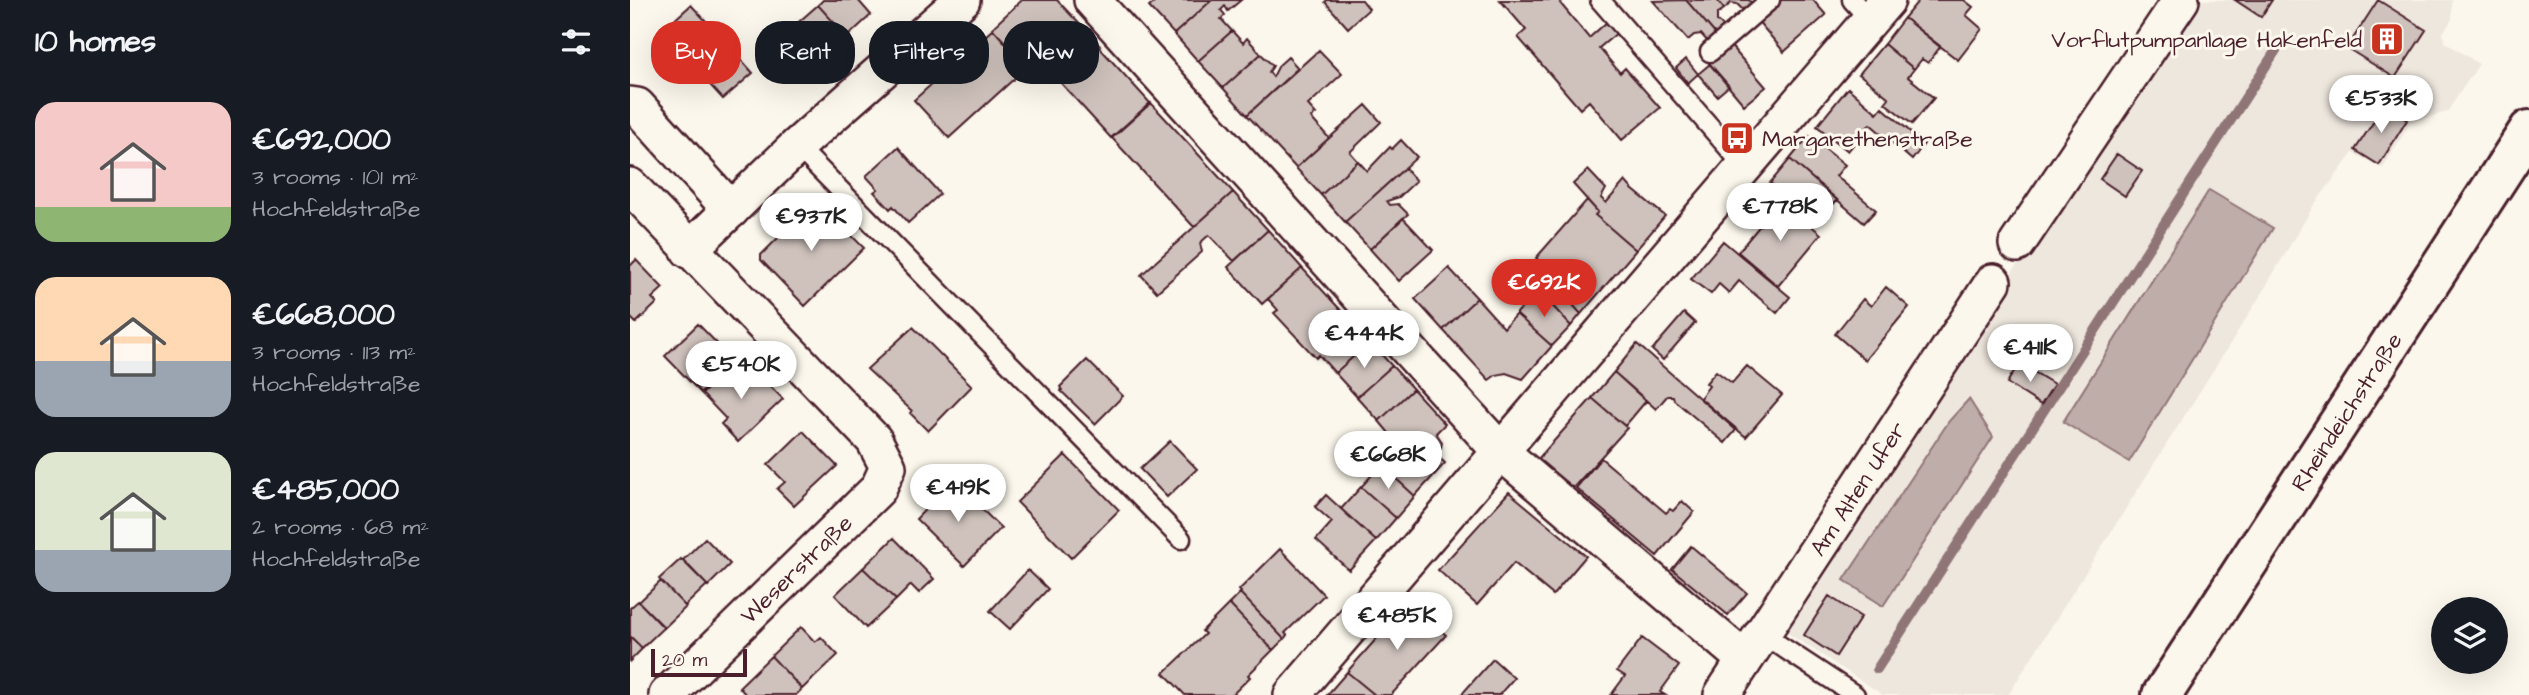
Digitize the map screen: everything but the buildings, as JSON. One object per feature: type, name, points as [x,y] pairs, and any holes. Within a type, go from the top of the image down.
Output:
[{"type":"main road","name":"Rheindeichstraße","points":[[2162,695],[2529,130]]},
{"type":"street","points":[[630,186],[690,250],[797,146],[962,0]]},
{"type":"street","points":[[1092,0],[1501,452],[1753,646]]},
{"type":"street","points":[[2017,243],[2181,0]]},
{"type":"street","points":[[1292,695],[1745,167],[1870,7]]},
{"type":"street","points":[[634,105],[731,209]]},
{"type":"street","name":"Weserstraße","points":[[667,695],[878,489],[888,467],[874,440],[690,250]]},
{"type":"street","name":"Am Alten Ufer","points":[[1722,695],[1993,282]]},
{"type":"lane","points":[[1600,0],[1745,167]]},
{"type":"lane","points":[[1710,52],[1770,0]]},
{"type":"lane","points":[[797,146],[1181,539]]},
{"type":"lane","points":[[1753,646],[1854,695]]},
{"type":"shaded area","points":[[2190,0],[2452,0],[2452,19],[2443,33],[2445,42],[2479,64],[2447,112],[2411,122],[2383,168],[2353,153],[2314,205],[2257,301],[2008,695],[1883,695],[1780,628]]},
{"type":"shaded area","points":[[2209,190],[2273,228],[2129,462],[2063,422]]},
{"type":"shaded area","points":[[1969,399],[1993,437],[1883,606],[1844,580],[1949,421]]},
{"type":"waterway","points":[[1877,669],[2280,44]]},
{"type":"place","name":"Vorflutpumpanlage Hakenfeld","points":[[2387,39]]},
{"type":"place","name":"Margarethenstraße","points":[[1737,138]]}]
